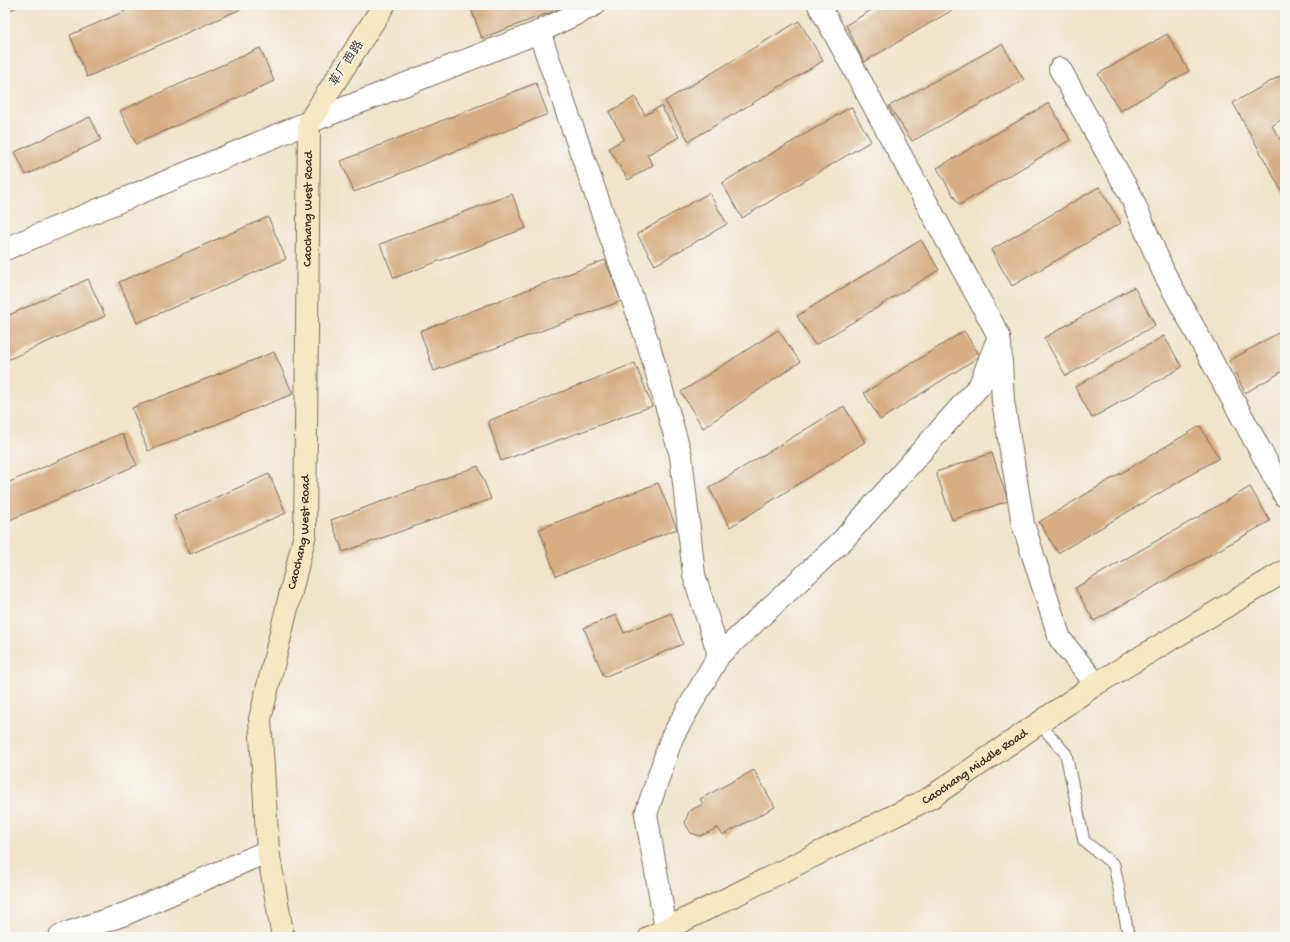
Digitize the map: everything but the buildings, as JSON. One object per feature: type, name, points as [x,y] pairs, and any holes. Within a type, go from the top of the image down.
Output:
[{"type":"main road","name":"草厂西路","points":[[310,122],[384,5]]},
{"type":"main road","name":"Caochang West Road","points":[[283,937],[268,851],[260,719],[305,534],[310,122]]},
{"type":"main road","name":"Caochang Middle Road","points":[[658,933],[930,798],[1096,684],[1285,571]]},
{"type":"street","points":[[5,249],[310,122],[539,32],[594,5]]},
{"type":"street","points":[[819,5],[999,336],[1003,401],[1023,524],[1060,639],[1096,684]]},
{"type":"street","points":[[539,32],[648,343],[681,456],[694,575],[719,655]]},
{"type":"street","points":[[1060,69],[1130,194],[1164,273],[1285,496]]},
{"type":"street","points":[[658,933],[646,814],[672,737],[719,655],[843,540],[980,385],[999,336]]},
{"type":"street","points":[[60,937],[125,914],[268,851]]},
{"type":"lane","points":[[1039,723],[1066,754],[1084,841],[1114,865],[1129,937]]}]
